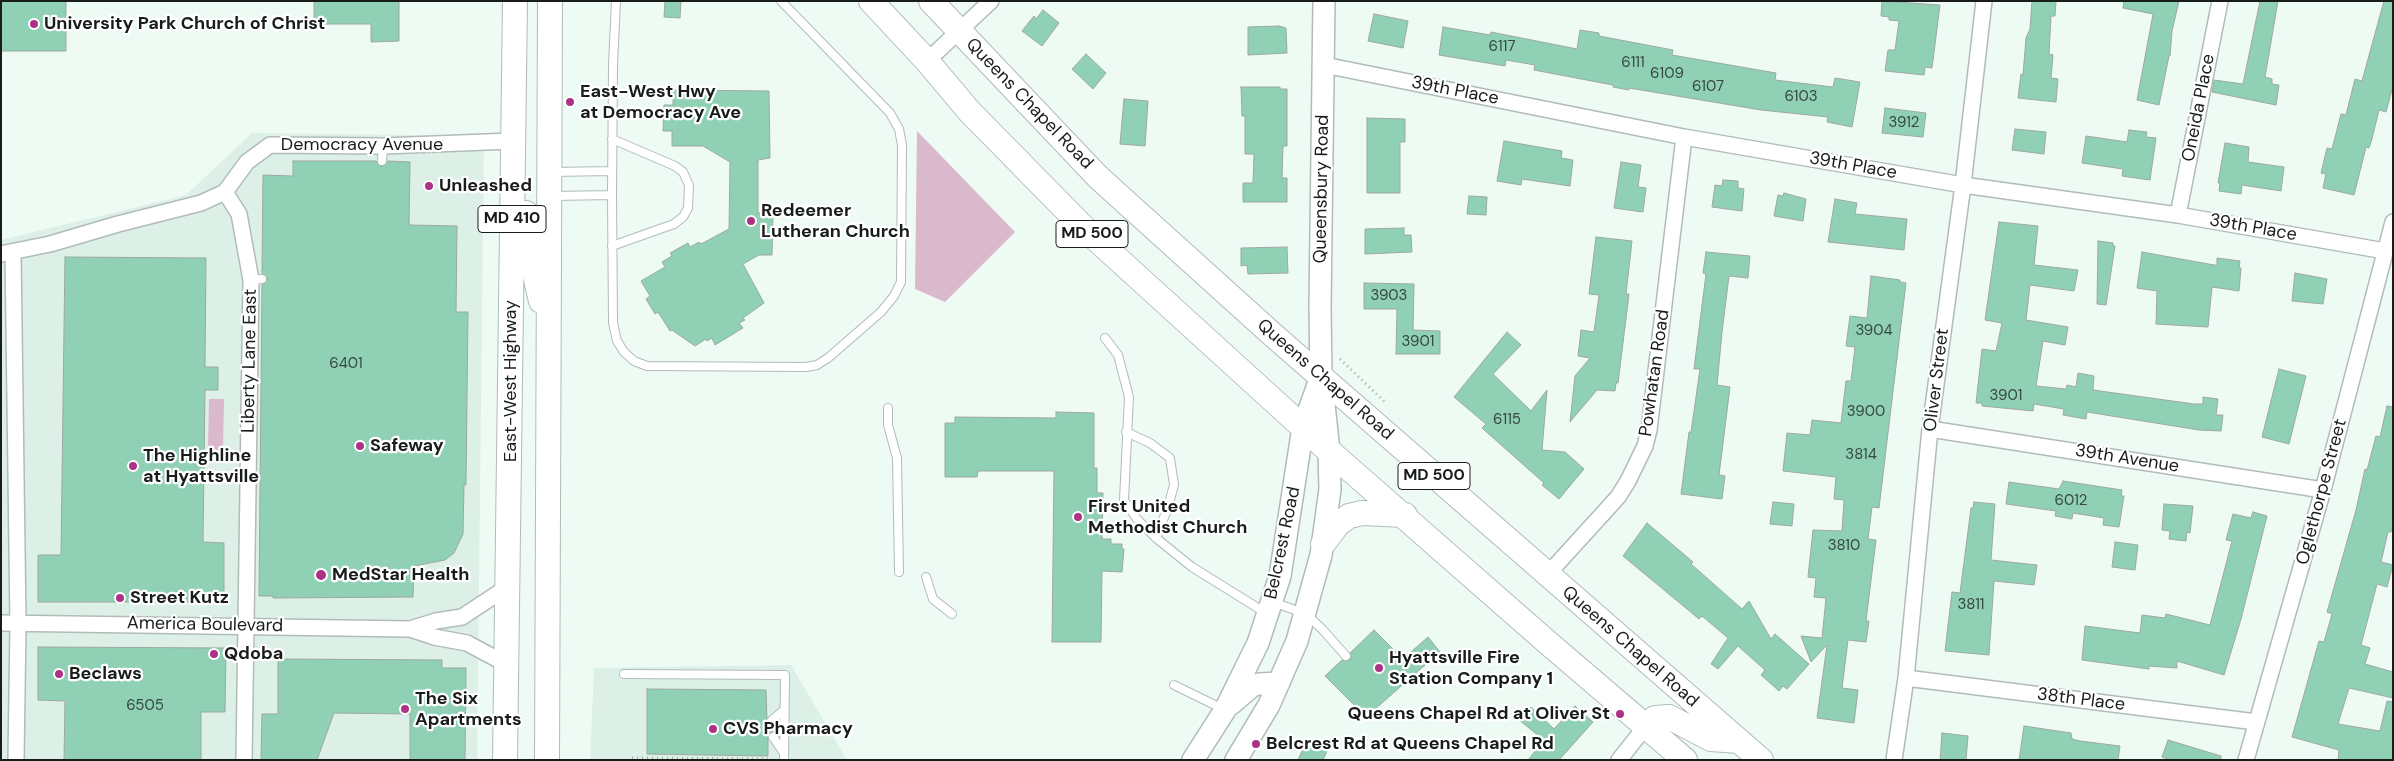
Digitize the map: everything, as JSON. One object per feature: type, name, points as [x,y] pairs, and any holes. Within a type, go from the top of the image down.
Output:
[{"type":"main road","name":"East-West Highway","points":[[505,760],[509,586],[514,1]]},
{"type":"main road","name":"MD 410","points":[[550,1],[550,758]]},
{"type":"main road","points":[[551,81],[562,15],[562,1]]},
{"type":"main road","name":"MD 500","points":[[871,1],[927,61],[969,111],[1086,230],[1329,451],[1685,760]]},
{"type":"main road","name":"Queens Chapel Road","points":[[931,1],[1098,177],[1321,377],[1761,760]]},
{"type":"main road","name":"Queensbury Road","points":[[1324,1],[1320,306],[1321,377],[1329,451]]},
{"type":"main road","points":[[512,141],[521,150],[526,164],[526,234],[544,315],[550,362]]},
{"type":"main road","name":"Queensbury Road","points":[[1303,427],[1321,377]]},
{"type":"main road","name":"Belcrest Road","points":[[1193,760],[1225,710],[1258,643],[1280,576],[1303,427]]},
{"type":"main road","name":"Belcrest Road","points":[[1236,760],[1269,705],[1298,641],[1323,544],[1330,489],[1329,451]]},
{"type":"main road","points":[[1323,544],[1338,524],[1350,516],[1362,513],[1404,516]]},
{"type":"main road","points":[[1225,710],[1241,693],[1252,686],[1279,683]]},
{"type":"main road","points":[[1646,726],[1655,718],[1669,716],[1711,739],[1739,741]]},
{"type":"street","points":[[927,61],[991,1]]},
{"type":"street","name":"Oliver Street","points":[[1894,760],[1906,678],[1930,428],[1963,185],[1984,1]]},
{"type":"street","name":"Oneida Place","points":[[2178,215],[2220,1]]},
{"type":"street","name":"39th Place","points":[[1324,65],[1684,137],[1963,185],[2178,215],[2385,251]]},
{"type":"street","name":"Powhatan Road","points":[[1547,575],[1618,497],[1645,446],[1652,412],[1684,137]]},
{"type":"street","name":"Democracy Avenue","points":[[225,192],[246,162],[270,145],[383,154],[512,141]]},
{"type":"street","points":[[16,760],[18,624],[7,253],[50,244],[201,203],[225,192]]},
{"type":"street","name":"Liberty Lane East","points":[[225,192],[239,214],[257,279],[245,625],[244,760]]},
{"type":"street","name":"Oglethorpe Street","points":[[2246,760],[2323,490],[2393,222]]},
{"type":"street","name":"39th Avenue","points":[[1930,428],[2323,490]]},
{"type":"street","name":"America Boulevard","points":[[410,629],[436,621],[462,617],[509,586]]},
{"type":"street","name":"America Boulevard","points":[[1,623],[245,625],[410,629],[434,637],[467,643],[506,664]]},
{"type":"street","name":"38th Place","points":[[1906,678],[2256,722]]},
{"type":"street","points":[[1619,760],[1646,726]]},
{"type":"lane","points":[[616,1],[612,65],[612,246],[614,323],[617,341],[624,352],[634,361],[647,366],[806,367],[817,365],[828,358],[881,312],[894,296],[901,282],[902,145],[899,129],[890,113],[876,96],[781,1]]},
{"type":"lane","points":[[612,139],[676,166],[683,172],[689,185],[688,208],[683,217],[674,224],[612,246]]},
{"type":"lane","points":[[550,172],[612,171]]},
{"type":"lane","points":[[550,196],[612,196]]},
{"type":"lane","points":[[1105,338],[1118,355],[1129,397],[1124,500],[1137,520],[1192,567],[1269,608],[1306,614],[1346,656]]},
{"type":"lane","points":[[888,408],[888,426],[897,458],[899,572]]},
{"type":"lane","points":[[1126,432],[1150,443],[1170,458],[1174,485],[1156,538]]},
{"type":"lane","points":[[926,577],[933,599],[952,614]]},
{"type":"lane","points":[[624,674],[785,675],[784,757]]},
{"type":"lane","points":[[1174,685],[1225,710]]},
{"type":"lane","points":[[772,720],[784,710]]},
{"type":"lane","points":[[773,737],[784,757]]},
{"type":"path","points":[[1338,357],[1388,404]]},
{"type":"path","points":[[632,758],[768,759]]},
{"type":"shaded area","points":[[917,131],[1015,232],[945,302],[915,289]]},
{"type":"shaded area","points":[[252,133],[484,136],[477,760],[1,760],[1,240],[186,195]]},
{"type":"shaded area","points":[[209,399],[224,399],[223,451],[211,451],[210,446],[208,446]]},
{"type":"shaded area","points":[[791,665],[847,760],[590,760],[594,668]]},
{"type":"building","name":"University Park Church of Christ","points":[[1,1],[66,1],[66,51],[1,51]]},
{"type":"building","points":[[314,1],[399,1],[399,41],[371,42],[371,24],[314,24]]},
{"type":"building","points":[[665,1],[681,1],[680,18],[664,17]]},
{"type":"building","points":[[1882,1],[1940,5],[1932,68],[1925,67],[1924,75],[1885,71],[1888,50],[1895,50],[1899,21],[1889,20],[1889,17],[1881,16]]},
{"type":"building","points":[[2032,1],[2056,1],[2055,16],[2051,16],[2049,54],[2053,55],[2051,78],[2058,79],[2056,102],[2018,98],[2021,74],[2023,75],[2026,38],[2030,29]]},
{"type":"building","points":[[2124,1],[2179,1],[2172,31],[2170,56],[2159,105],[2137,100],[2153,14],[2123,8]]},
{"type":"building","points":[[2260,1],[2278,1],[2265,77],[2272,79],[2272,84],[2279,85],[2276,105],[2212,92],[2214,80],[2243,84]]},
{"type":"building","points":[[2384,1],[2393,1],[2393,86],[2386,112],[2379,110],[2369,148],[2366,147],[2354,195],[2323,188],[2326,174],[2321,173],[2327,148],[2332,149],[2341,114],[2346,115],[2355,79],[2362,81]]},
{"type":"building","points":[[1043,10],[1059,23],[1042,46],[1022,31],[1034,16],[1036,19]]},
{"type":"building","points":[[1374,14],[1408,21],[1403,48],[1368,41]]},
{"type":"building","points":[[1279,26],[1286,28],[1287,53],[1248,55],[1248,27]]},
{"type":"building","points":[[1443,27],[1490,35],[1491,32],[1577,49],[1580,30],[1599,33],[1599,36],[1673,50],[1672,55],[1776,73],[1775,80],[1833,87],[1835,78],[1860,82],[1852,127],[1827,122],[1828,117],[1761,110],[1613,87],[1613,85],[1534,70],[1535,65],[1506,60],[1505,66],[1439,55]]},
{"type":"building","points":[[1086,54],[1106,73],[1093,89],[1072,69]]},
{"type":"building","points":[[1241,87],[1280,87],[1280,89],[1287,89],[1287,146],[1283,146],[1282,178],[1287,178],[1287,202],[1243,202],[1243,183],[1253,183],[1254,154],[1245,154],[1245,116],[1242,116]]},
{"type":"building","name":"Redeemer Lutheran Church","points":[[673,90],[769,91],[770,158],[758,160],[758,213],[773,213],[772,255],[759,255],[743,264],[764,303],[743,318],[745,320],[739,323],[743,328],[715,345],[712,338],[707,341],[706,339],[695,346],[672,330],[670,331],[658,312],[655,314],[646,299],[650,296],[641,281],[665,267],[662,262],[672,256],[670,253],[688,243],[690,247],[699,242],[701,244],[729,229],[730,162],[703,146],[672,146],[672,131],[663,131],[664,105],[673,105]]},
{"type":"building","points":[[1124,99],[1148,101],[1145,146],[1120,144]]},
{"type":"building","points":[[1885,108],[1926,113],[1923,137],[1882,133]]},
{"type":"building","points":[[1367,118],[1405,119],[1405,142],[1400,142],[1400,193],[1367,193]]},
{"type":"building","points":[[2015,129],[2046,132],[2044,154],[2012,150]]},
{"type":"building","points":[[2129,130],[2147,132],[2146,137],[2156,138],[2150,180],[2122,176],[2123,169],[2082,163],[2086,136],[2127,142]]},
{"type":"building","points":[[1504,141],[1562,151],[1561,158],[1573,160],[1570,186],[1522,179],[1521,185],[1497,181]]},
{"type":"building","points":[[2225,143],[2249,147],[2248,162],[2284,167],[2281,191],[2242,185],[2241,194],[2219,191],[2220,183],[2218,183]]},
{"type":"building","points":[[293,161],[376,161],[382,167],[388,161],[410,162],[409,225],[457,226],[456,312],[468,312],[466,485],[464,485],[463,534],[454,553],[445,560],[414,566],[413,597],[273,598],[273,596],[259,596],[262,285],[268,279],[262,273],[263,175],[293,176]]},
{"type":"building","points":[[1621,162],[1641,165],[1638,187],[1646,188],[1643,212],[1614,208]]},
{"type":"building","points":[[1723,180],[1738,181],[1738,188],[1744,189],[1742,211],[1712,207],[1715,185],[1722,186]]},
{"type":"building","points":[[1784,193],[1806,199],[1803,221],[1774,216],[1778,195],[1783,196]]},
{"type":"building","points":[[1469,196],[1487,197],[1486,215],[1467,214]]},
{"type":"building","points":[[1835,199],[1857,203],[1855,214],[1907,219],[1904,250],[1828,242]]},
{"type":"building","points":[[1999,222],[2038,226],[2034,265],[2078,270],[2074,291],[2030,285],[2026,320],[2068,327],[2065,345],[2043,341],[2036,386],[2066,389],[2067,385],[2076,387],[2078,373],[2094,376],[2093,390],[2194,404],[2203,404],[2203,397],[2218,399],[2216,415],[2223,415],[2221,431],[2199,430],[2087,412],[2086,419],[2063,415],[2064,409],[2034,404],[2033,411],[1982,406],[1982,403],[1976,403],[1982,349],[1996,351],[2002,323],[1985,320]]},
{"type":"building","points":[[1404,228],[1404,235],[1411,235],[1412,252],[1365,254],[1365,229]]},
{"type":"building","points":[[1596,237],[1632,241],[1626,294],[1629,294],[1618,383],[1616,383],[1615,391],[1597,390],[1570,422],[1575,376],[1590,358],[1578,356],[1581,330],[1594,332],[1599,295],[1589,294]]},
{"type":"building","points":[[2098,241],[2113,243],[2113,246],[2115,246],[2106,305],[2097,304]]},
{"type":"building","points":[[1287,247],[1288,273],[1248,274],[1247,265],[1241,266],[1241,248]]},
{"type":"building","points":[[1706,252],[1750,256],[1748,278],[1729,276],[1722,332],[1717,385],[1730,387],[1719,475],[1725,476],[1722,499],[1681,494],[1700,369],[1694,369],[1706,274],[1703,273]]},
{"type":"building","points":[[2142,252],[2214,265],[2217,265],[2217,258],[2240,261],[2239,291],[2212,287],[2208,327],[2156,324],[2157,291],[2137,288]]},
{"type":"building","name":"The Highline at Hyattsville","points":[[65,257],[206,258],[205,367],[218,367],[218,390],[205,390],[203,542],[224,543],[224,602],[38,602],[38,555],[61,555]]},
{"type":"building","points":[[2295,273],[2327,279],[2323,304],[2292,301]]},
{"type":"building","points":[[1871,276],[1900,280],[1900,282],[1906,283],[1879,508],[1872,507],[1868,539],[1876,540],[1866,621],[1869,621],[1866,642],[1848,640],[1842,688],[1858,690],[1854,723],[1817,718],[1827,645],[1811,662],[1801,636],[1822,638],[1826,598],[1814,597],[1816,578],[1808,577],[1813,530],[1842,531],[1844,500],[1834,499],[1836,477],[1783,471],[1787,433],[1810,435],[1812,420],[1841,423],[1846,381],[1851,381],[1855,347],[1846,346],[1850,316],[1867,318]]},
{"type":"building","points":[[1364,283],[1414,284],[1413,330],[1440,331],[1440,354],[1396,354],[1397,309],[1364,309]]},
{"type":"building","points":[[1507,332],[1521,345],[1493,374],[1531,411],[1547,390],[1542,450],[1565,452],[1584,469],[1559,499],[1542,485],[1544,483],[1482,428],[1486,424],[1454,397]]},
{"type":"building","points":[[2279,369],[2306,376],[2289,444],[2262,437]]},
{"type":"building","points":[[2387,406],[2393,407],[2393,523],[2391,532],[2388,532],[2381,562],[2393,565],[2387,587],[2377,584],[2361,645],[2370,648],[2365,664],[2393,672],[2393,698],[2349,688],[2338,724],[2380,731],[2387,701],[2393,702],[2393,760],[2338,760],[2339,750],[2292,737],[2319,641],[2324,642],[2332,614],[2327,612],[2356,510],[2365,469],[2367,470],[2376,436],[2380,437]]},
{"type":"building","name":"First United Methodist Church","points":[[1056,412],[1094,413],[1094,468],[1097,468],[1097,493],[1103,493],[1102,539],[1111,539],[1111,544],[1122,544],[1122,549],[1124,549],[1122,572],[1102,571],[1101,642],[1052,642],[1054,471],[978,471],[977,477],[945,477],[945,423],[955,423],[955,417],[1056,418]]},
{"type":"building","points":[[2063,481],[2122,490],[2121,496],[2124,496],[2119,527],[2103,525],[2104,518],[2073,513],[2072,519],[2055,516],[2056,511],[2006,504],[2009,482],[2059,489]]},
{"type":"building","points":[[1773,502],[1794,504],[1792,526],[1770,524]]},
{"type":"building","points":[[1974,502],[1995,504],[1991,560],[2037,565],[2034,585],[1994,581],[1989,655],[1945,651],[1952,592],[1960,593],[1971,508],[1973,508]]},
{"type":"building","points":[[2164,504],[2193,506],[2190,533],[2187,532],[2186,541],[2169,539],[2170,531],[2162,530]]},
{"type":"building","points":[[2253,512],[2267,516],[2241,619],[2224,675],[2177,661],[2177,668],[2149,666],[2149,669],[2082,660],[2085,626],[2140,633],[2142,615],[2165,618],[2166,614],[2210,625],[2232,541],[2226,540],[2233,514],[2251,518]]},
{"type":"building","points":[[1647,523],[1693,562],[1691,564],[1742,609],[1749,601],[1771,639],[1775,634],[1809,664],[1787,689],[1783,686],[1779,691],[1761,675],[1765,670],[1738,646],[1718,669],[1711,664],[1728,638],[1702,616],[1699,619],[1623,556]]},
{"type":"building","points":[[2115,542],[2138,545],[2135,570],[2112,567]]},
{"type":"building","name":"Hyattsville Fire Station Company 1","points":[[1374,630],[1403,659],[1428,637],[1440,652],[1366,717],[1325,676],[1342,660],[1350,660],[1350,653]]},
{"type":"building","points":[[38,647],[226,648],[225,712],[201,712],[201,760],[64,760],[65,701],[38,700]]},
{"type":"building","name":"The Six Apartments","points":[[278,659],[442,660],[442,668],[466,668],[465,760],[410,760],[410,714],[334,713],[317,760],[261,760],[262,714],[278,714]]},
{"type":"building","name":"CVS Pharmacy","points":[[647,689],[766,690],[767,721],[772,726],[779,722],[778,735],[773,731],[768,734],[768,756],[647,754]]},
{"type":"building","points":[[1575,706],[1593,722],[1559,760],[1528,760],[1544,740],[1519,720],[1531,707],[1554,729]]},
{"type":"building","points":[[2024,726],[2071,733],[2072,739],[2080,741],[2120,746],[2118,760],[2019,760]]},
{"type":"building","points":[[1942,733],[1968,736],[1966,760],[1940,760]]},
{"type":"building","points":[[1307,739],[1328,749],[1323,760],[1298,760]]},
{"type":"building","points":[[2168,740],[2221,756],[2221,760],[2170,760],[2162,757]]},
{"type":"place","name":"University Park Church of Christ","points":[[34,24]]},
{"type":"place","name":"East-West Hwy at Democracy Ave","points":[[570,102]]},
{"type":"place","name":"Unleashed","points":[[429,186]]},
{"type":"place","name":"Redeemer Lutheran Church","points":[[751,221]]},
{"type":"place","name":"Safeway","points":[[360,446]]},
{"type":"place","name":"The Highline at Hyattsville","points":[[133,466]]},
{"type":"place","name":"First United Methodist Church","points":[[1078,517]]},
{"type":"place","name":"MedStar Health","points":[[321,575]]},
{"type":"place","name":"Street Kutz","points":[[120,598]]},
{"type":"place","name":"Qdoba","points":[[214,654]]},
{"type":"place","name":"Hyattsville Fire Station Company 1","points":[[1379,668]]},
{"type":"place","name":"Beclaws","points":[[59,674]]},
{"type":"place","name":"The Six Apartments","points":[[405,709]]},
{"type":"place","name":"Queens Chapel Rd at Oliver St","points":[[1620,714]]},
{"type":"place","name":"CVS Pharmacy","points":[[713,729]]},
{"type":"place","name":"Belcrest Rd at Queens Chapel Rd","points":[[1256,744]]}]
